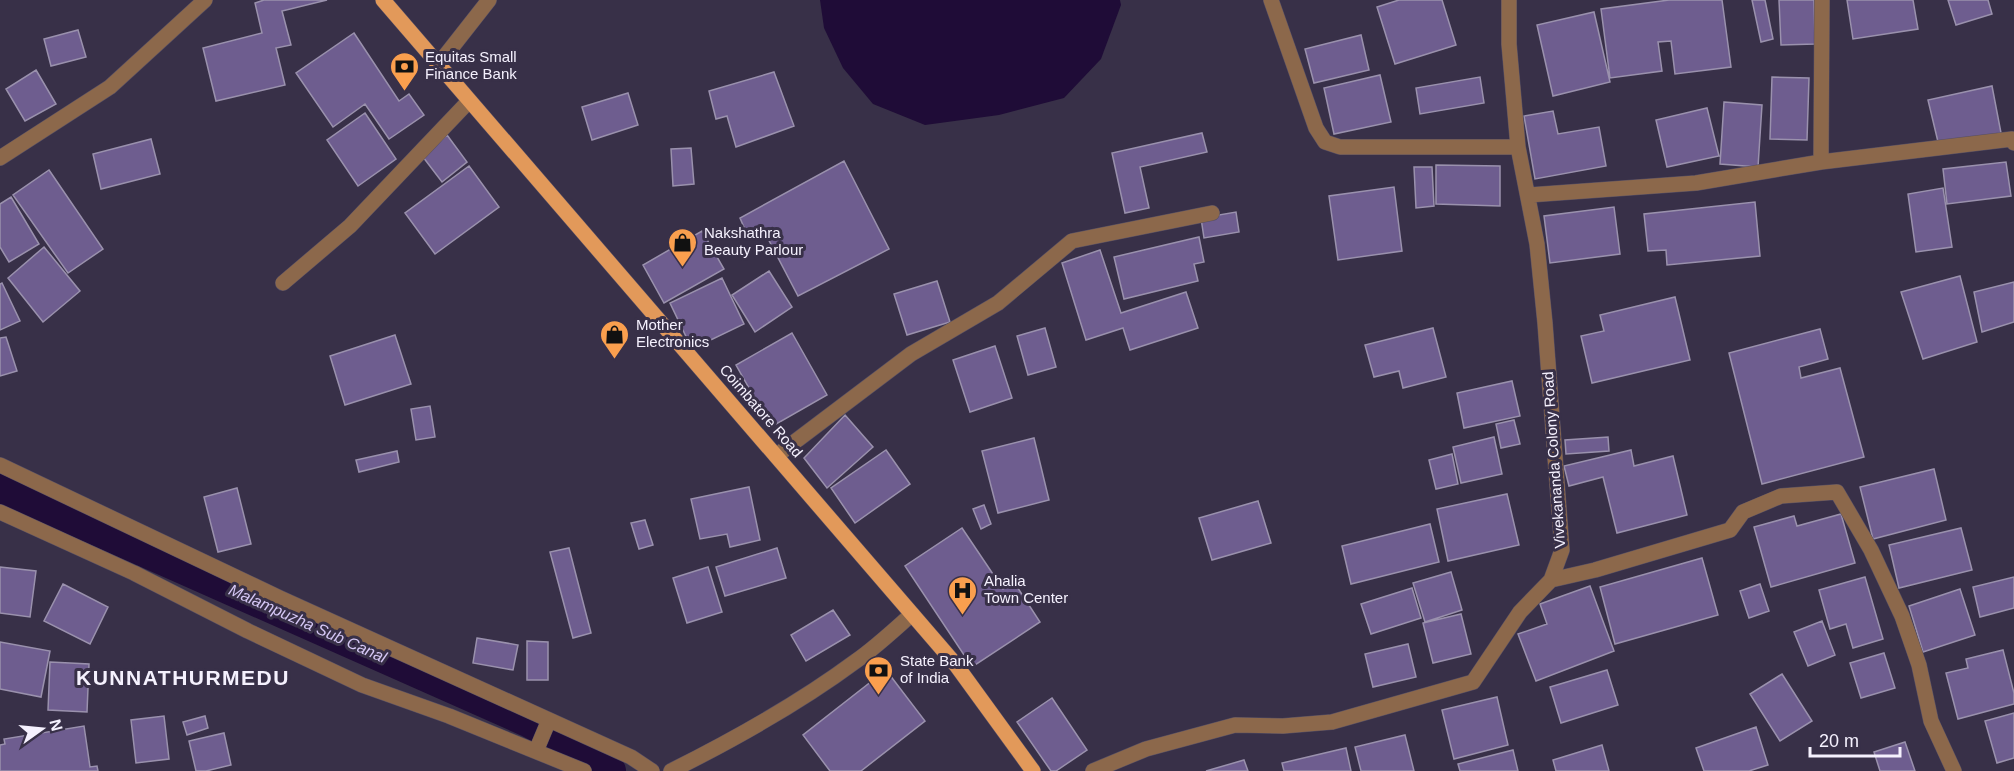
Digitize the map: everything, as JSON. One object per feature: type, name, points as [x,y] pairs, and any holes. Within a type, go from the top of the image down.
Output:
[{"type":"main road","name":"Coimbatore Road","points":[[383,0],[956,665],[1033,771]]},
{"type":"street","points":[[0,158],[110,87],[205,0]]},
{"type":"street","points":[[438,65],[489,0]]},
{"type":"street","points":[[1271,0],[1316,128],[1325,142],[1340,147],[1518,147]]},
{"type":"street","name":"Vivekananda Colony Road","points":[[1093,771],[1146,749],[1235,725],[1283,726],[1332,722],[1473,682],[1520,612],[1551,580],[1562,550],[1558,479],[1537,244],[1518,147],[1509,44],[1509,0]]},
{"type":"street","points":[[1821,162],[1822,0]]},
{"type":"street","points":[[283,283],[350,226],[469,101]]},
{"type":"street","points":[[1529,195],[1696,183],[1821,162],[2012,139],[2014,143]]},
{"type":"street","points":[[776,456],[911,354],[998,303],[1072,242],[1212,213]]},
{"type":"street","points":[[0,465],[280,598],[631,757],[652,771]]},
{"type":"street","points":[[1551,580],[1606,567],[1730,530],[1743,512],[1781,496],[1837,492],[1871,550],[1902,615],[1919,665],[1931,722],[1954,771]]},
{"type":"street","points":[[0,512],[134,573],[362,685],[449,716],[536,751],[565,767],[584,771]]},
{"type":"street","points":[[671,771],[732,741],[800,700],[857,660],[912,614]]},
{"type":"street","points":[[536,751],[549,720]]},
{"type":"shaded area","points":[[820,0],[1120,0],[1121,5],[1101,59],[1064,98],[999,115],[925,125],[873,104],[843,68],[824,28]]},
{"type":"building","points":[[264,0],[327,0],[282,11],[291,45],[276,48],[285,85],[216,101],[203,48],[262,33],[255,3]]},
{"type":"building","points":[[1399,0],[1442,0],[1456,45],[1395,64],[1377,7]]},
{"type":"building","points":[[1669,0],[1722,0],[1731,67],[1675,74],[1671,41],[1658,42],[1662,71],[1610,78],[1601,9]]},
{"type":"building","points":[[1752,0],[1765,0],[1773,39],[1761,42]]},
{"type":"building","points":[[1779,0],[1814,0],[1815,44],[1781,45]]},
{"type":"building","points":[[1847,0],[1913,0],[1918,29],[1853,39]]},
{"type":"building","points":[[1948,0],[1988,0],[1992,14],[1956,25]]},
{"type":"building","points":[[1594,12],[1610,82],[1553,96],[1537,25]]},
{"type":"building","points":[[78,30],[86,57],[51,66],[44,39]]},
{"type":"building","points":[[354,33],[399,101],[409,94],[424,115],[389,139],[365,104],[333,127],[296,73]]},
{"type":"building","points":[[1361,35],[1369,70],[1314,83],[1305,49]]},
{"type":"building","points":[[36,70],[56,104],[25,121],[6,89]]},
{"type":"building","points":[[774,72],[794,126],[736,147],[727,116],[716,119],[709,91]]},
{"type":"building","points":[[1380,75],[1391,122],[1334,134],[1324,88]]},
{"type":"building","points":[[1480,77],[1484,103],[1420,114],[1416,88]]},
{"type":"building","points":[[1772,77],[1809,78],[1807,140],[1770,139]]},
{"type":"building","points":[[1992,86],[2001,133],[1939,146],[1928,100]]},
{"type":"building","points":[[628,93],[638,125],[592,140],[582,107]]},
{"type":"building","points":[[1724,102],[1762,105],[1758,167],[1720,164]]},
{"type":"building","points":[[1707,108],[1719,156],[1667,167],[1656,120]]},
{"type":"building","points":[[1553,111],[1558,134],[1599,127],[1606,166],[1535,179],[1524,116]]},
{"type":"building","points":[[365,113],[396,159],[358,186],[327,140]]},
{"type":"building","points":[[1202,133],[1207,152],[1140,167],[1149,208],[1125,213],[1112,153]]},
{"type":"building","points":[[447,135],[467,162],[442,182],[423,157]]},
{"type":"building","points":[[151,139],[160,174],[101,189],[93,154]]},
{"type":"building","points":[[691,148],[694,184],[673,186],[671,149]]},
{"type":"building","points":[[844,161],[889,249],[798,296],[764,231],[749,239],[740,218]]},
{"type":"building","points":[[2006,162],[2011,196],[1947,204],[1943,169]]},
{"type":"building","points":[[1436,165],[1500,166],[1500,206],[1436,204]]},
{"type":"building","points":[[469,166],[499,207],[435,254],[405,213]]},
{"type":"building","points":[[1414,167],[1432,167],[1434,206],[1416,208]]},
{"type":"building","points":[[49,170],[103,249],[68,273],[13,195]]},
{"type":"building","points":[[1394,187],[1402,251],[1338,260],[1329,196]]},
{"type":"building","points":[[1943,188],[1952,247],[1916,252],[1908,194]]},
{"type":"building","points":[[11,197],[39,244],[9,262],[0,247],[0,204]]},
{"type":"building","points":[[1755,202],[1760,256],[1667,265],[1666,250],[1648,251],[1644,214]]},
{"type":"building","points":[[1614,207],[1620,254],[1550,263],[1544,216]]},
{"type":"building","points":[[1236,212],[1239,232],[1204,238],[1201,218]]},
{"type":"building","name":"Nakshathra Beauty Parlour","points":[[702,231],[724,269],[664,303],[643,265]]},
{"type":"building","points":[[1199,237],[1204,262],[1194,264],[1198,281],[1124,299],[1114,257]]},
{"type":"building","points":[[44,247],[80,291],[43,322],[8,278]]},
{"type":"building","points":[[1100,250],[1121,313],[1186,292],[1198,328],[1130,350],[1123,328],[1086,340],[1062,263]]},
{"type":"building","points":[[769,271],[792,307],[755,332],[732,295]]},
{"type":"building","points":[[1960,276],[1977,342],[1923,359],[1901,292]]},
{"type":"building","points":[[722,278],[744,324],[692,349],[670,303]]},
{"type":"building","points":[[937,281],[950,322],[907,335],[894,294]]},
{"type":"building","points":[[2014,282],[2014,322],[1982,332],[1974,292]]},
{"type":"building","points":[[2,283],[20,321],[0,330],[0,284]]},
{"type":"building","points":[[1675,297],[1690,360],[1592,383],[1581,336],[1604,331],[1600,315]]},
{"type":"building","points":[[1045,328],[1056,367],[1028,375],[1017,336]]},
{"type":"building","points":[[1433,328],[1446,377],[1403,388],[1399,371],[1374,377],[1365,345]]},
{"type":"building","points":[[1820,329],[1828,359],[1799,367],[1801,378],[1840,368],[1864,457],[1762,484],[1729,353]]},
{"type":"building","points":[[792,333],[827,395],[771,427],[736,365]]},
{"type":"building","points":[[395,335],[411,384],[345,405],[330,356]]},
{"type":"building","points":[[6,337],[17,371],[0,376],[0,338]]},
{"type":"building","points":[[995,346],[1012,398],[970,412],[953,360]]},
{"type":"building","points":[[1512,381],[1520,416],[1464,428],[1457,393]]},
{"type":"building","points":[[430,406],[435,437],[416,440],[411,409]]},
{"type":"building","points":[[845,415],[873,447],[827,488],[804,458]]},
{"type":"building","points":[[1514,420],[1520,444],[1501,448],[1496,424]]},
{"type":"building","points":[[1494,437],[1502,474],[1461,483],[1453,447]]},
{"type":"building","points":[[1608,437],[1609,451],[1566,454],[1565,440]]},
{"type":"building","points":[[1034,438],[1049,500],[998,513],[982,451]]},
{"type":"building","points":[[886,450],[910,484],[855,523],[831,488]]},
{"type":"building","points":[[1631,450],[1634,466],[1673,456],[1687,515],[1617,533],[1603,477],[1569,486],[1564,466]]},
{"type":"building","points":[[397,451],[399,462],[359,472],[356,460]]},
{"type":"building","points":[[1452,454],[1458,484],[1436,489],[1429,460]]},
{"type":"building","points":[[1934,469],[1946,520],[1873,539],[1860,487]]},
{"type":"building","points":[[749,487],[760,540],[730,547],[727,534],[700,539],[691,499]]},
{"type":"building","points":[[237,488],[251,544],[218,552],[204,497]]},
{"type":"building","points":[[1507,494],[1519,545],[1448,561],[1437,509]]},
{"type":"building","points":[[1258,501],[1271,543],[1212,560],[1199,518]]},
{"type":"building","points":[[984,505],[991,524],[981,529],[973,509]]},
{"type":"building","points":[[1841,514],[1855,563],[1771,587],[1754,527],[1794,516],[1797,526]]},
{"type":"building","points":[[645,520],[653,545],[639,549],[631,523]]},
{"type":"building","points":[[1430,524],[1439,562],[1351,584],[1342,546]]},
{"type":"building","points":[[962,528],[1003,589],[1014,582],[1040,622],[972,667],[905,566]]},
{"type":"building","points":[[1961,528],[1972,570],[1899,588],[1889,545]]},
{"type":"building","points":[[569,548],[591,633],[573,638],[550,552]]},
{"type":"building","points":[[777,548],[786,578],[725,596],[716,567]]},
{"type":"building","points":[[1702,558],[1718,615],[1615,644],[1600,587]]},
{"type":"building","points":[[0,567],[36,571],[30,617],[0,613]]},
{"type":"building","points":[[708,567],[722,612],[687,623],[673,578]]},
{"type":"building","points":[[1451,572],[1462,610],[1425,622],[1413,583]]},
{"type":"building","points":[[1865,577],[1883,639],[1853,648],[1846,624],[1830,629],[1819,590]]},
{"type":"building","points":[[2014,577],[2014,608],[1980,617],[1973,587]]},
{"type":"building","points":[[63,584],[108,607],[90,644],[44,621]]},
{"type":"building","points":[[1760,584],[1769,611],[1749,618],[1740,591]]},
{"type":"building","points":[[1590,586],[1614,651],[1536,681],[1518,634],[1547,624],[1540,604]]},
{"type":"building","points":[[1412,588],[1421,618],[1371,634],[1361,604]]},
{"type":"building","points":[[1960,589],[1975,635],[1923,652],[1909,606]]},
{"type":"building","points":[[833,610],[850,635],[806,661],[791,635]]},
{"type":"building","points":[[1461,614],[1471,654],[1433,663],[1423,623]]},
{"type":"building","points":[[1822,621],[1835,655],[1808,666],[1794,632]]},
{"type":"building","points":[[477,638],[518,645],[513,670],[473,663]]},
{"type":"building","points":[[527,641],[548,642],[548,680],[527,680]]},
{"type":"building","points":[[0,642],[50,651],[41,697],[0,689]]},
{"type":"building","points":[[1408,644],[1416,677],[1373,687],[1365,654]]},
{"type":"building","points":[[2003,650],[2014,693],[2014,704],[1958,719],[1946,673],[1968,668],[1966,659]]},
{"type":"building","points":[[1884,653],[1895,688],[1861,698],[1850,663]]},
{"type":"building","points":[[50,662],[89,664],[87,712],[48,710]]},
{"type":"building","name":"State Bank of India","points":[[886,670],[925,721],[861,771],[830,771],[803,735]]},
{"type":"building","points":[[1607,670],[1618,705],[1561,723],[1550,687]]},
{"type":"building","points":[[1782,674],[1812,721],[1780,741],[1750,694]]},
{"type":"building","points":[[1497,697],[1508,745],[1454,759],[1442,710]]},
{"type":"building","points":[[1052,698],[1087,750],[1056,771],[1051,771],[1017,722]]},
{"type":"building","points":[[2014,713],[2014,758],[1997,763],[1985,721]]},
{"type":"building","points":[[164,716],[169,759],[136,763],[131,720]]},
{"type":"building","points":[[205,716],[208,728],[187,735],[183,722]]},
{"type":"building","points":[[84,726],[90,767],[97,766],[98,771],[0,771],[0,745],[5,744],[4,739]]},
{"type":"building","points":[[1756,727],[1768,765],[1749,771],[1704,771],[1696,748]]},
{"type":"building","points":[[224,733],[231,765],[196,771],[189,741]]},
{"type":"building","points":[[1405,735],[1414,771],[1361,771],[1355,747]]},
{"type":"building","points":[[1905,742],[1915,771],[1880,771],[1874,752]]},
{"type":"building","points":[[1602,745],[1609,771],[1556,771],[1553,760]]},
{"type":"building","points":[[1346,748],[1351,771],[1284,771],[1282,763]]},
{"type":"building","points":[[1513,750],[1518,771],[1460,771],[1458,764]]},
{"type":"building","points":[[1244,760],[1248,771],[1206,771]]},
{"type":"waterway","name":"Malampuzha Sub Canal","points":[[0,487],[528,721],[566,741],[610,771]]},
{"type":"place","name":"Equitas Small Finance Bank","points":[[404,92]]},
{"type":"place","name":"Nakshathra Beauty Parlour","points":[[683,268]]},
{"type":"place","name":"Mother Electronics","points":[[615,360]]},
{"type":"place","name":"Ahalia Town Center","points":[[963,616]]},
{"type":"place","name":"State Bank of India","points":[[879,696]]},
{"type":"district","name":"KUNNATHURMEDU","points":[[183,678]]}]
